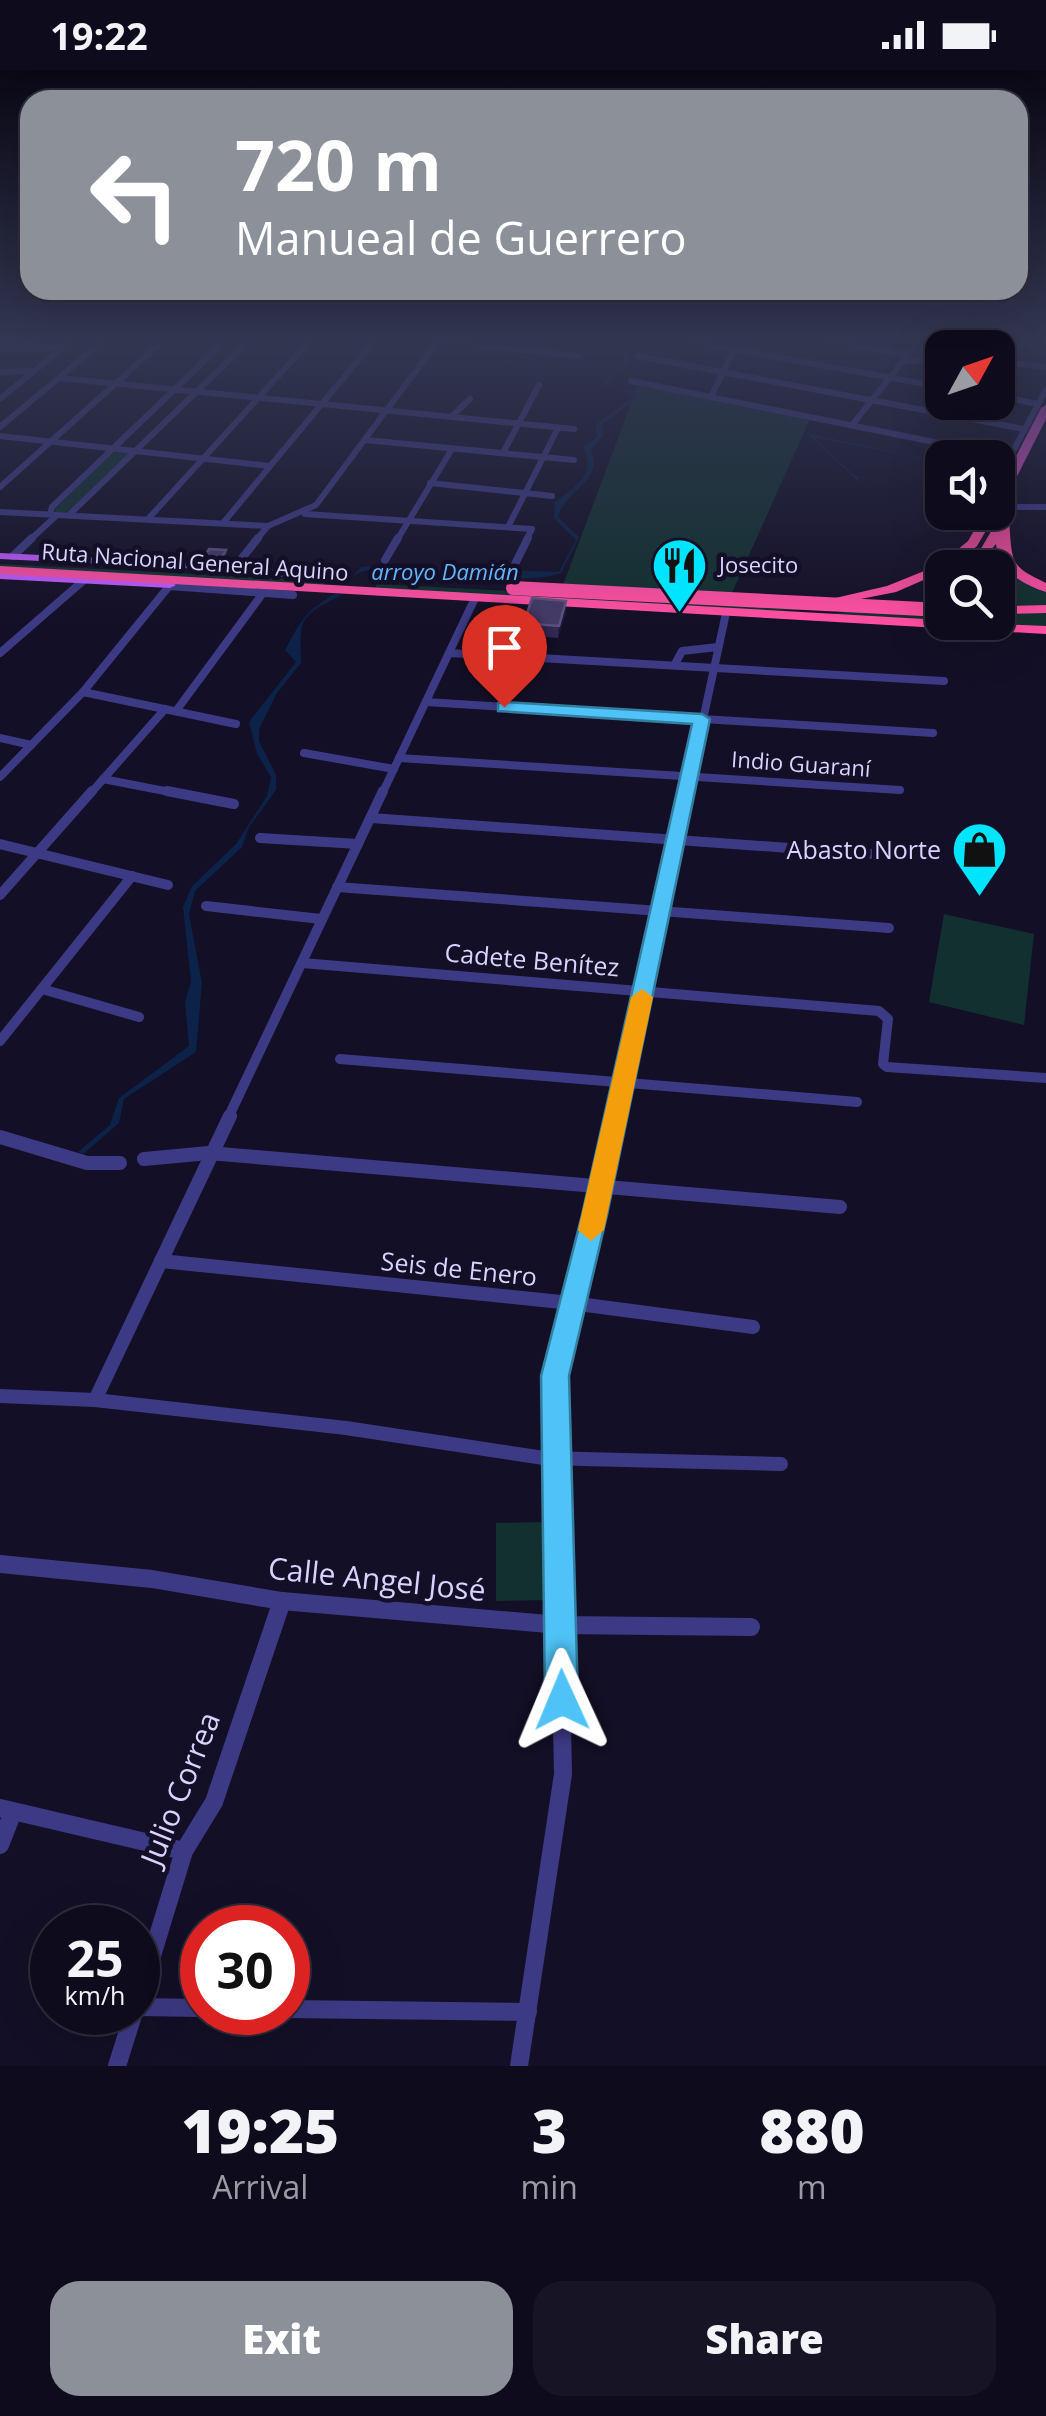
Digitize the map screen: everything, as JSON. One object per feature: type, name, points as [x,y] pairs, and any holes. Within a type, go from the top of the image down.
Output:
[{"type":"highway","points":[[1015,457],[1027,434]]},
{"type":"highway","points":[[965,550],[981,530]]},
{"type":"highway","points":[[1005,530],[1003,550],[1010,565],[1046,588]]},
{"type":"highway","name":"Ruta Nacional General Aquino","points":[[4,558],[240,571],[314,584],[475,598],[1046,630]]},
{"type":"highway","name":"Ruta Nacional General Aquino","points":[[0,573],[104,575],[287,591],[314,584]]},
{"type":"highway","points":[[454,585],[797,604],[891,590],[925,576]]},
{"type":"highway","points":[[170,585],[287,591]]},
{"type":"highway","name":"Ruta Nacional General Aquino","points":[[384,588],[454,585],[925,609]]},
{"type":"highway","points":[[729,614],[848,610],[925,588]]},
{"type":"main road","points":[[4,558],[240,571]]},
{"type":"main road","points":[[0,573],[170,585]]},
{"type":"street","points":[[0,487],[60,434]]},
{"type":"street","points":[[4,558],[54,514],[128,434]]},
{"type":"street","points":[[68,515],[156,434]]},
{"type":"street","points":[[148,519],[225,434]]},
{"type":"street","points":[[222,523],[297,434]]},
{"type":"street","points":[[0,512],[268,526],[316,505],[369,434]]},
{"type":"street","points":[[504,453],[512,434]]},
{"type":"street","points":[[508,527],[555,434]]},
{"type":"street","points":[[896,434],[925,440]]},
{"type":"street","points":[[0,436],[270,466]]},
{"type":"street","points":[[365,440],[574,460]]},
{"type":"street","points":[[385,560],[452,448]]},
{"type":"street","points":[[430,483],[552,496]]},
{"type":"street","points":[[1015,506],[1046,507]]},
{"type":"street","points":[[301,514],[534,531],[515,564]]},
{"type":"street","points":[[240,571],[268,526]]},
{"type":"street","points":[[2,648],[84,580]]},
{"type":"street","points":[[0,777],[83,692],[170,585],[264,593],[287,591]]},
{"type":"street","points":[[0,895],[103,778],[170,710],[264,593]]},
{"type":"street","points":[[95,1400],[475,598]]},
{"type":"street","points":[[519,2066],[563,1774],[555,1376],[601,1185],[718,646],[729,614]]},
{"type":"street","points":[[675,664],[682,651],[718,646]]},
{"type":"street","points":[[449,652],[944,681]]},
{"type":"street","points":[[83,692],[236,724]]},
{"type":"street","points":[[426,702],[933,733]]},
{"type":"street","points":[[0,738],[31,745]]},
{"type":"street","name":"Indio Guaraní","points":[[304,753],[397,763],[900,790]]},
{"type":"street","points":[[103,778],[234,804]]},
{"type":"street","points":[[371,818],[901,856]]},
{"type":"street","points":[[260,838],[358,844]]},
{"type":"street","points":[[0,844],[168,885]]},
{"type":"street","points":[[0,1041],[132,876]]},
{"type":"street","points":[[337,887],[889,928]]},
{"type":"street","points":[[206,906],[322,918]]},
{"type":"street","name":"Cadete Benítez","points":[[302,963],[879,1011],[888,1019],[883,1064],[887,1067],[1046,1078]]},
{"type":"street","points":[[42,989],[138,1017]]},
{"type":"street","points":[[340,1059],[857,1102]]},
{"type":"street","points":[[0,1138],[87,1163],[120,1162]]},
{"type":"street","points":[[144,1159],[209,1154],[840,1207]]},
{"type":"street","name":"Seis de Enero","points":[[160,1261],[571,1303],[753,1328]]},
{"type":"street","points":[[0,1396],[95,1400],[346,1428],[556,1457],[782,1464]]},
{"type":"street","name":"Calle Angel José","points":[[0,1564],[152,1579],[282,1600],[560,1625],[752,1627]]},
{"type":"street","name":"Julio Correa","points":[[160,1928],[184,1850],[214,1802],[282,1600]]},
{"type":"street","points":[[0,1845],[6,1810],[184,1850]]},
{"type":"street","points":[[310,2009],[528,2012]]},
{"type":"street","name":"Julio Correa","points":[[117,2066],[127,2035]]},
{"type":"green space","points":[[619,434],[803,434],[731,595],[563,585]]},
{"type":"green space","points":[[113,452],[130,452],[73,511],[56,513],[55,509]]},
{"type":"green space","points":[[0,564],[326,581],[323,587],[0,568]]},
{"type":"green space","points":[[1015,565],[1046,590],[1046,605],[1015,606]]},
{"type":"green space","points":[[377,584],[839,608],[776,611],[374,590]]},
{"type":"green space","points":[[865,610],[925,612],[925,621],[807,616]]},
{"type":"green space","points":[[1046,611],[1046,627],[1015,626],[1015,612]]},
{"type":"green space","points":[[944,914],[1034,934],[1024,1025],[929,1002]]},
{"type":"green space","points":[[547,1522],[550,1600],[496,1601],[496,1523]]},
{"type":"water","points":[[603,434],[590,450],[593,469],[558,517],[579,537],[561,573],[512,578],[397,567],[353,576],[361,567],[373,566],[559,572],[576,540],[554,518],[555,503],[582,480],[588,466],[583,447]]},
{"type":"water","points":[[806,434],[925,458],[813,437],[855,476],[903,486],[857,477],[860,483]]},
{"type":"water","points":[[334,594],[342,595],[317,608],[305,620],[301,663],[277,693],[259,729],[259,741],[276,775],[276,790],[249,827],[242,847],[195,891],[189,914],[202,983],[196,1052],[124,1099],[119,1123],[83,1154],[78,1152],[110,1125],[119,1098],[189,1046],[185,1002],[191,982],[183,907],[192,886],[236,844],[267,796],[271,777],[257,754],[249,722],[296,662],[285,650],[300,624],[309,612]]},
{"type":"building","points":[[209,549],[226,550],[222,557],[205,556]]},
{"type":"building","points":[[532,598],[566,601],[559,626],[534,624],[532,630],[522,629]]},
{"type":"slow traffic","points":[[591,1230],[642,997]]},
{"type":"place","name":"Josecito","points":[[680,614]]},
{"type":"place","name":"Abasto Norte","points":[[980,899]]},
{"type":"route","points":[[504,707],[702,719],[588,1245],[555,1376],[562,1700]]},
{"type":"water label","name":"arroyo Damián","points":[[445,572]]}]
